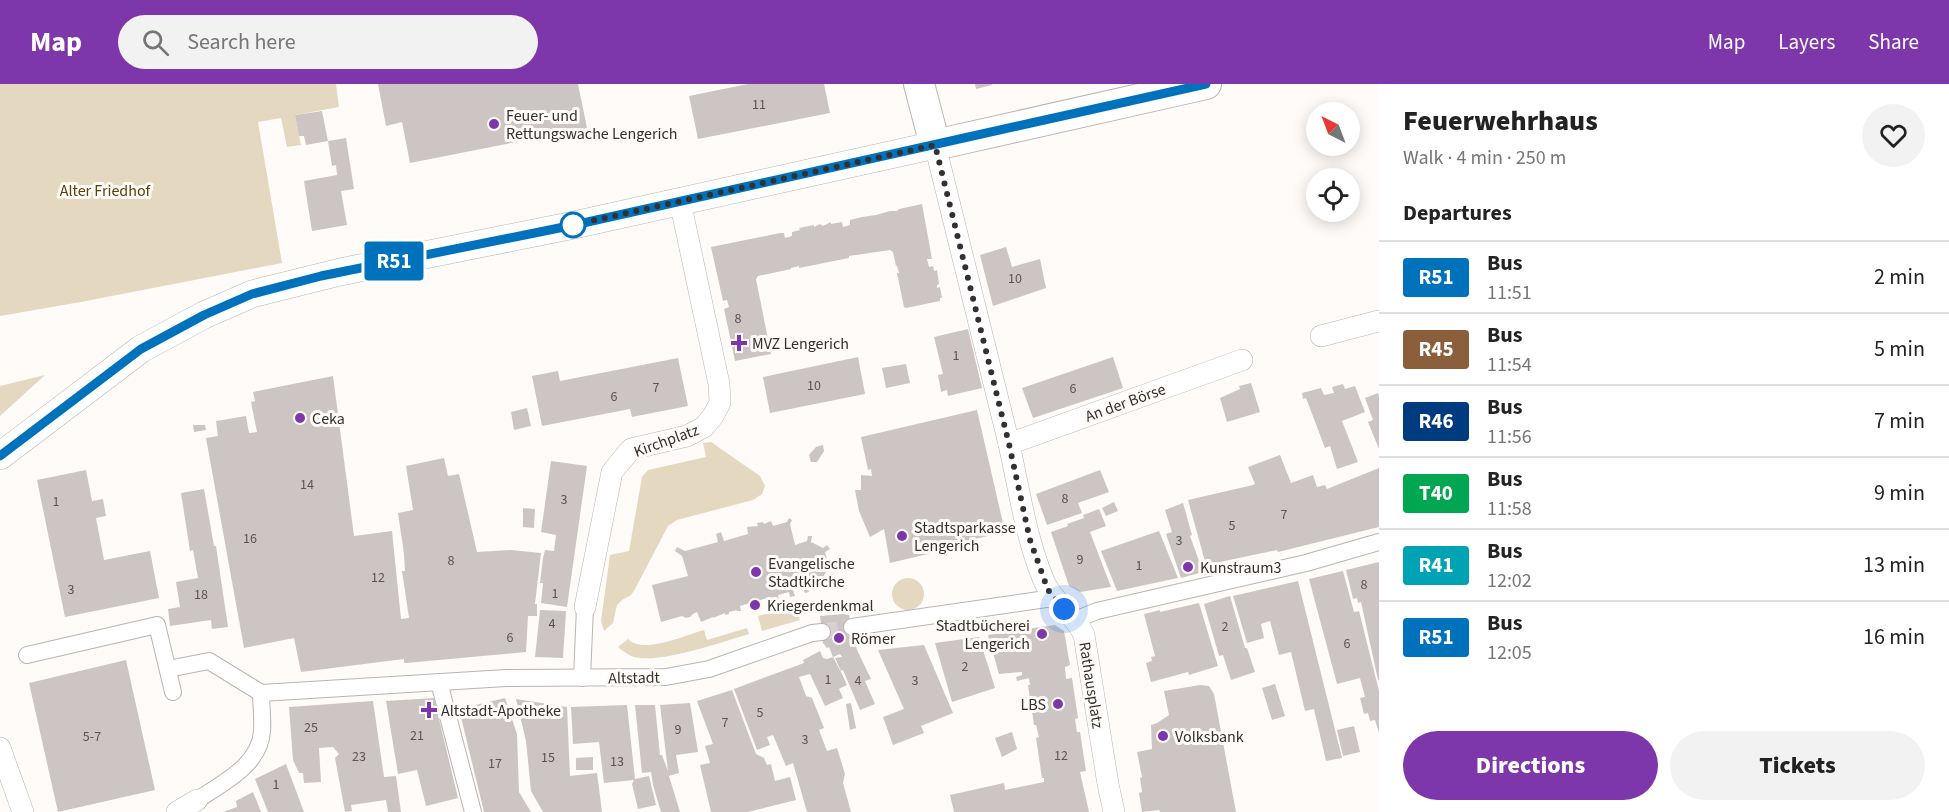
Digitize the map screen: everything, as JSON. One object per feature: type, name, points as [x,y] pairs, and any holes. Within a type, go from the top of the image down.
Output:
[{"type":"main road","points":[[919,84],[935,145],[1206,84]]},
{"type":"street","points":[[0,456],[141,349],[204,315],[252,294],[351,269],[574,225],[935,145]]},
{"type":"street","name":"Rathausplatz","points":[[935,145],[1009,444],[1030,540],[1044,581],[1053,598],[1076,620],[1084,635],[1107,784],[1114,812]]},
{"type":"street","name":"Kirchplatz","points":[[582,678],[585,607],[612,472],[631,449],[687,436],[704,427],[720,403],[720,384],[680,201]]},
{"type":"street","points":[[1321,336],[1379,321]]},
{"type":"street","name":"An der Börse","points":[[1009,444],[1242,360]]},
{"type":"street","points":[[1076,620],[1097,611],[1306,563],[1379,542]]},
{"type":"street","points":[[852,627],[1053,598]]},
{"type":"street","points":[[27,655],[157,625],[173,692]]},
{"type":"street","name":"Altstadt","points":[[261,693],[506,678],[666,676],[709,669],[812,633],[822,632]]},
{"type":"street","points":[[168,669],[208,661],[261,693],[262,732],[259,747],[248,763],[234,776],[177,812]]},
{"type":"street","points":[[439,682],[473,812]]},
{"type":"street","points":[[0,748],[23,812]]},
{"type":"green space","name":"Alter Friedhof","points":[[0,84],[336,84],[339,107],[295,115],[301,145],[287,147],[281,118],[258,122],[282,263],[0,316]]},
{"type":"green space","points":[[45,375],[0,416],[0,386]]},
{"type":"green space","points":[[711,442],[760,476],[765,486],[762,494],[753,500],[677,520],[668,526],[635,589],[631,595],[617,605],[613,623],[604,631],[601,621],[610,555],[629,551],[642,477],[648,470],[706,457],[703,443]]},
{"type":"green space","points":[[908,578],[919,583],[924,594],[919,605],[908,610],[897,605],[892,594],[897,583]]},
{"type":"green space","points":[[796,606],[800,620],[762,631],[758,616]]},
{"type":"green space","points":[[747,628],[749,634],[675,655],[634,657],[618,647],[628,639],[635,643],[654,645],[704,630],[707,640]]},
{"type":"building","name":"Feuer- und Rettungswache Lengerich","points":[[378,84],[578,84],[587,128],[410,163],[402,122],[386,126]]},
{"type":"building","points":[[748,84],[824,84],[830,113],[698,139],[689,96]]},
{"type":"building","points":[[975,84],[992,84],[992,85],[976,89]]},
{"type":"building","points":[[322,111],[328,141],[306,145],[304,136],[299,136],[295,115]]},
{"type":"building","points":[[346,138],[354,189],[341,191],[347,225],[312,231],[304,181],[337,175],[336,165],[332,166],[328,141]]},
{"type":"building","points":[[922,204],[932,259],[927,259],[929,267],[933,266],[934,271],[937,270],[939,284],[937,288],[940,287],[942,298],[940,301],[904,307],[897,273],[899,273],[893,252],[890,250],[849,256],[849,258],[799,268],[799,266],[758,276],[756,279],[771,354],[735,361],[724,309],[729,307],[727,300],[723,301],[711,247],[780,233],[784,233],[785,238],[792,236],[792,232],[800,230],[799,228],[814,225],[814,227],[820,224],[823,226],[831,222],[831,224],[842,222],[843,227],[850,225],[850,220]]},
{"type":"building","points":[[1006,247],[1012,267],[1040,259],[1046,288],[993,306],[980,255]]},
{"type":"building","points":[[968,329],[982,388],[948,396],[947,390],[941,392],[938,375],[943,374],[934,337]]},
{"type":"building","points":[[858,357],[865,394],[770,413],[763,377]]},
{"type":"building","points":[[1113,357],[1123,388],[1033,418],[1022,388]]},
{"type":"building","points":[[678,358],[688,406],[632,417],[630,409],[542,426],[532,376],[558,371],[560,381]]},
{"type":"building","points":[[906,364],[910,383],[886,388],[882,368]]},
{"type":"building","points":[[333,376],[354,536],[392,531],[401,619],[409,618],[402,571],[405,571],[404,554],[398,513],[413,510],[406,466],[444,458],[448,476],[459,474],[477,552],[511,550],[541,553],[535,604],[537,604],[537,616],[528,616],[526,652],[406,663],[404,659],[301,672],[294,638],[244,648],[206,438],[218,436],[216,421],[246,416],[249,433],[257,432],[251,402],[255,401],[253,392]]},
{"type":"building","points":[[1251,383],[1260,412],[1227,422],[1220,398],[1240,389],[1239,386]]},
{"type":"building","points":[[1343,384],[1345,389],[1355,386],[1365,412],[1342,421],[1358,462],[1337,469],[1330,446],[1325,448],[1302,393],[1321,388],[1324,395],[1334,393],[1332,387]]},
{"type":"building","points":[[1378,393],[1379,449],[1368,422],[1373,420],[1365,398]]},
{"type":"building","points":[[527,408],[531,426],[514,430],[511,412]]},
{"type":"building","points":[[977,410],[1005,532],[966,541],[966,545],[890,563],[884,529],[870,537],[859,511],[855,490],[861,490],[861,475],[872,476],[871,469],[868,470],[861,437]]},
{"type":"building","points":[[193,425],[205,425],[206,430],[194,432]]},
{"type":"building","points":[[823,445],[824,451],[817,462],[811,462],[809,455],[816,447]]},
{"type":"building","points":[[1280,455],[1291,483],[1313,475],[1317,487],[1325,485],[1327,489],[1379,468],[1379,527],[1278,552],[1277,550],[1206,565],[1188,500],[1253,485],[1255,484],[1248,467]]},
{"type":"building","points":[[551,461],[587,466],[567,607],[541,603],[543,583],[540,583],[543,558],[545,550],[554,551],[556,535],[541,532]]},
{"type":"building","points":[[86,470],[92,501],[103,499],[106,516],[96,518],[104,560],[150,551],[159,598],[65,617],[37,480]]},
{"type":"building","points":[[1100,470],[1109,492],[1078,503],[1082,513],[1047,525],[1036,494]]},
{"type":"building","points":[[204,489],[214,546],[216,546],[228,627],[212,629],[211,620],[170,626],[168,609],[180,607],[176,582],[198,578],[193,550],[190,551],[181,493]]},
{"type":"building","points":[[1114,502],[1118,511],[1106,516],[1102,508]]},
{"type":"building","points":[[1183,503],[1192,535],[1190,536],[1203,572],[1181,578],[1166,534],[1172,532],[1165,510]]},
{"type":"building","points":[[523,508],[535,509],[534,528],[523,527]]},
{"type":"building","points":[[1099,509],[1106,526],[1090,532],[1111,587],[1080,592],[1069,586],[1051,532],[1068,526],[1067,524],[1084,518],[1083,515]]},
{"type":"building","name":"Evangelische Stadtkirche","points":[[789,518],[792,520],[790,524],[795,545],[807,541],[808,536],[812,536],[811,542],[823,548],[827,545],[830,549],[825,552],[829,565],[834,565],[834,569],[828,569],[821,580],[826,585],[822,588],[818,583],[807,586],[809,592],[805,593],[803,588],[793,590],[795,596],[790,597],[789,592],[778,595],[779,601],[773,603],[771,597],[740,606],[741,611],[729,612],[725,615],[725,613],[701,622],[697,612],[690,617],[682,616],[661,622],[652,585],[688,576],[682,556],[675,551],[677,547],[685,551],[718,542],[716,534],[721,532],[724,541],[748,534],[747,527],[758,526],[757,523],[763,522],[764,524],[771,521],[773,526],[787,522]]},
{"type":"building","points":[[1159,531],[1178,578],[1117,591],[1101,551]]},
{"type":"building","points":[[1379,562],[1378,680],[1361,602],[1358,603],[1357,598],[1353,599],[1346,570]]},
{"type":"building","points":[[1343,571],[1354,612],[1359,611],[1379,691],[1379,733],[1375,720],[1370,721],[1368,713],[1364,714],[1360,698],[1365,697],[1360,678],[1337,684],[1309,579]]},
{"type":"building","points":[[1298,581],[1342,758],[1326,761],[1314,709],[1305,711],[1291,652],[1279,655],[1270,621],[1261,624],[1264,638],[1247,643],[1233,596]]},
{"type":"building","points":[[1230,596],[1245,648],[1247,648],[1255,672],[1231,680],[1223,655],[1219,656],[1204,604]]},
{"type":"building","points":[[1199,603],[1218,666],[1189,675],[1188,672],[1151,682],[1146,663],[1152,661],[1151,657],[1155,656],[1144,614]]},
{"type":"building","points":[[540,610],[566,611],[563,658],[535,657]]},
{"type":"building","points":[[849,615],[857,650],[871,679],[865,681],[875,704],[860,710],[843,670],[841,671],[835,658],[842,657],[840,654],[833,657],[829,647],[827,648],[823,643],[820,616]]},
{"type":"building","points":[[1055,625],[1064,631],[1070,665],[1065,667],[1066,679],[1072,678],[1078,718],[1075,719],[1077,732],[1080,732],[1086,771],[1080,772],[1089,812],[954,812],[950,795],[1004,783],[1005,790],[1044,782],[1036,738],[1039,737],[1036,725],[1034,725],[1028,685],[1030,685],[1029,678],[1017,681],[1016,677],[1022,675],[1022,672],[999,674],[988,635]]},
{"type":"building","points":[[979,637],[995,688],[952,702],[935,643]]},
{"type":"building","points":[[924,645],[953,713],[921,726],[924,733],[893,745],[883,717],[904,709],[878,650]]},
{"type":"building","points":[[820,651],[823,658],[833,657],[841,672],[847,685],[839,689],[843,698],[825,706],[810,674],[799,677],[806,696],[812,698],[824,728],[819,730],[827,751],[837,748],[845,774],[843,783],[851,812],[807,812],[793,763],[786,766],[773,735],[767,737],[770,745],[757,750],[734,689],[804,663],[803,660]]},
{"type":"building","points":[[126,660],[155,790],[58,812],[29,683]]},
{"type":"building","points":[[1275,684],[1285,716],[1272,720],[1262,688]]},
{"type":"building","points":[[1200,685],[1209,686],[1214,694],[1236,812],[1160,812],[1159,810],[1142,812],[1139,793],[1142,792],[1140,778],[1142,777],[1137,752],[1152,749],[1151,725],[1169,715],[1164,691]]},
{"type":"building","points":[[732,690],[756,754],[764,758],[767,765],[771,764],[775,781],[790,777],[796,800],[748,812],[711,812],[700,765],[710,763],[705,746],[713,744],[697,701]]},
{"type":"building","points":[[434,698],[458,798],[426,806],[417,770],[398,774],[386,701]]},
{"type":"building","points":[[505,698],[517,734],[519,792],[531,812],[484,812],[459,709]]},
{"type":"building","points":[[516,699],[567,707],[570,776],[597,773],[602,812],[543,812],[531,791],[526,741]]},
{"type":"building","points":[[373,701],[384,777],[396,776],[401,812],[388,812],[386,800],[351,805],[352,811],[345,812],[335,758],[339,754],[333,747],[319,748],[321,782],[304,783],[303,773],[299,773],[293,760],[289,707]]},
{"type":"building","points":[[690,703],[698,752],[676,755],[679,773],[669,776],[680,812],[661,812],[651,772],[642,773],[635,705],[655,705],[660,755],[668,771],[660,705]]},
{"type":"building","points":[[851,703],[856,728],[850,730],[846,704]]},
{"type":"building","points":[[627,705],[635,779],[649,776],[656,805],[638,809],[632,784],[634,780],[604,783],[599,742],[573,744],[571,707]]},
{"type":"building","points":[[1354,726],[1360,752],[1343,756],[1337,730]]},
{"type":"building","points":[[1012,732],[1017,749],[1002,757],[995,738]]},
{"type":"building","points":[[593,757],[593,770],[576,770],[576,758]]},
{"type":"building","points":[[286,764],[304,812],[268,812],[255,779]]},
{"type":"building","points":[[253,792],[261,812],[223,812],[237,807],[236,801]]},
{"type":"tunnel","points":[[822,632],[852,627]]},
{"type":"bus line","name":"R51","points":[[0,456],[141,349],[204,315],[252,294],[302,280],[574,225],[1206,84]]},
{"type":"place","name":"Feuer- und Rettungswache Lengerich","points":[[494,124]]},
{"type":"place","name":"MVZ Lengerich","points":[[739,343]]},
{"type":"place","name":"Ceka","points":[[300,418]]},
{"type":"place","name":"Stadtsparkasse Lengerich","points":[[902,536]]},
{"type":"place","name":"Kunstraum3","points":[[1188,567]]},
{"type":"place","name":"Evangelische Stadtkirche","points":[[756,572]]},
{"type":"place","name":"Kriegerdenkmal","points":[[755,605]]},
{"type":"place","name":"Stadtbücherei Lengerich","points":[[1042,634]]},
{"type":"place","name":"Römer","points":[[839,638]]},
{"type":"place","name":"LBS","points":[[1058,704]]},
{"type":"place","name":"Altstadt-Apotheke","points":[[429,710]]},
{"type":"place","name":"Volksbank","points":[[1163,736]]},
{"type":"route","points":[[573,225],[935,145],[1009,444],[1030,540],[1048,590],[1064,609]]}]
